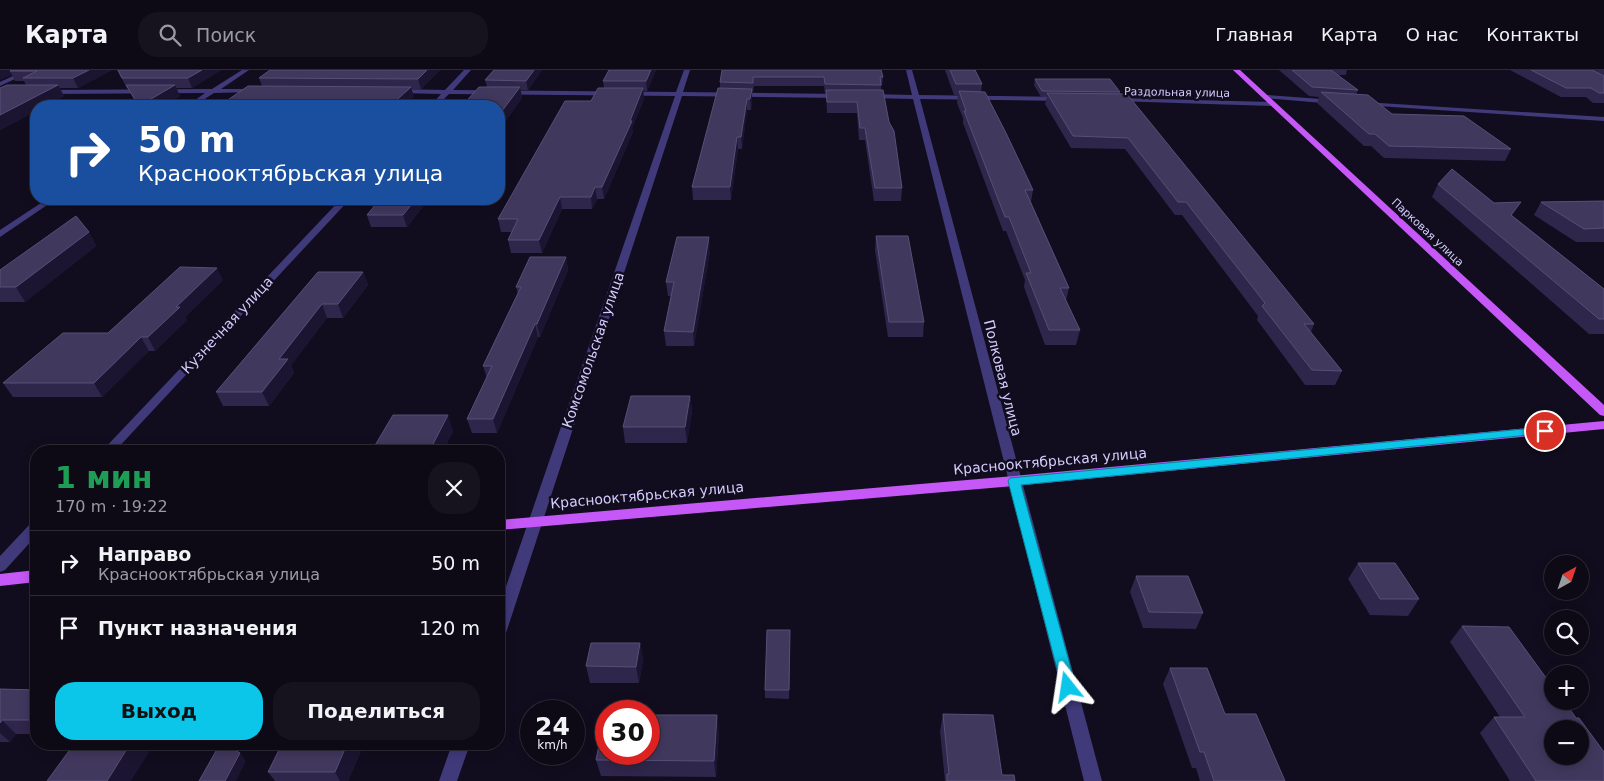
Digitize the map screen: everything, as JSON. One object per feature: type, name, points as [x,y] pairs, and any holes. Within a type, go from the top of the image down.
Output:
[{"type":"main road","name":"Парковая улица","points":[[1236,70],[1604,412]]},
{"type":"main road","name":"Краснооктябрьская улица","points":[[505,524],[1014,481],[1604,425]]},
{"type":"main road","points":[[0,580],[30,577]]},
{"type":"street","points":[[0,84],[31,70]]},
{"type":"street","points":[[200,100],[246,70]]},
{"type":"street","points":[[439,100],[468,70]]},
{"type":"street","name":"Комсомольская улица","points":[[505,612],[687,70]]},
{"type":"street","name":"Полковая улица","points":[[909,70],[1093,781]]},
{"type":"street","points":[[39,92],[262,91]]},
{"type":"street","points":[[389,91],[846,96]]},
{"type":"street","points":[[856,96],[1074,100]]},
{"type":"street","name":"Раздольная улица","points":[[1104,100],[1344,102]]},
{"type":"street","points":[[1353,103],[1604,118]]},
{"type":"street","points":[[0,234],[43,205]]},
{"type":"street","name":"Кузнечная улица","points":[[114,445],[340,205]]},
{"type":"street","points":[[0,566],[30,534]]},
{"type":"street","points":[[448,781],[459,750]]},
{"type":"building","points":[[89,70],[73,78],[23,78],[37,71],[10,71]]},
{"type":"building","points":[[118,70],[202,70],[188,78],[122,78]]},
{"type":"building","points":[[270,70],[427,70],[418,79],[259,78]]},
{"type":"building","points":[[494,70],[534,70],[526,81],[485,80]]},
{"type":"building","points":[[609,70],[651,70],[646,81],[603,81]]},
{"type":"building","points":[[722,70],[881,70],[883,77],[880,77],[881,85],[825,84],[824,77],[753,77],[753,83],[720,82]]},
{"type":"building","points":[[950,70],[975,70],[982,84],[956,84]]},
{"type":"building","points":[[1292,70],[1331,70],[1358,90],[1312,87]]},
{"type":"building","points":[[1531,70],[1592,70],[1604,76],[1604,93],[1599,93],[1591,88],[1566,88]]},
{"type":"building","points":[[1035,79],[1110,79],[1120,92],[1042,91]]},
{"type":"building","points":[[7,85],[58,85],[0,115],[0,88]]},
{"type":"building","points":[[126,85],[175,85],[149,100],[135,100]]},
{"type":"building","points":[[248,86],[411,87],[397,100],[228,100]]},
{"type":"building","points":[[479,87],[520,87],[505,107],[505,100],[467,100]]},
{"type":"building","points":[[598,88],[643,88],[630,121],[632,121],[602,187],[595,187],[591,197],[560,197],[539,240],[508,240],[518,219],[498,219],[565,101],[591,101]]},
{"type":"building","points":[[718,88],[752,89],[750,99],[747,99],[741,137],[737,137],[730,187],[692,187]]},
{"type":"building","points":[[826,90],[883,90],[889,122],[894,131],[902,188],[875,188],[865,128],[860,128],[857,102],[827,102]]},
{"type":"building","points":[[959,91],[985,92],[1006,133],[1033,190],[1025,190],[1069,288],[1060,288],[1080,330],[1049,330],[1026,273],[1031,273],[1009,217],[1005,217],[964,111],[966,111]]},
{"type":"building","points":[[1321,92],[1368,95],[1392,114],[1464,116],[1511,149],[1389,146],[1375,134],[1369,134]]},
{"type":"building","points":[[1047,93],[1127,94],[1314,324],[1304,324],[1342,371],[1312,370],[1262,306],[1265,303],[1186,202],[1178,202],[1128,138],[1073,136]]},
{"type":"building","points":[[1452,169],[1494,203],[1521,202],[1511,215],[1604,289],[1604,319],[1599,319],[1438,184]]},
{"type":"building","points":[[1604,201],[1604,228],[1584,229],[1541,202]]},
{"type":"building","points":[[375,205],[411,205],[403,215],[367,215]]},
{"type":"building","points":[[76,216],[89,232],[16,287],[0,287],[0,270]]},
{"type":"building","points":[[876,236],[908,236],[924,322],[889,322]]},
{"type":"building","points":[[677,237],[709,237],[693,332],[664,331],[674,282],[666,282]]},
{"type":"building","points":[[530,257],[566,257],[493,419],[467,419],[492,366],[483,366],[521,287],[516,287]]},
{"type":"building","points":[[180,267],[217,268],[148,337],[141,337],[94,383],[3,383],[63,333],[108,333]]},
{"type":"building","points":[[318,272],[363,272],[338,304],[322,304],[279,359],[288,359],[262,392],[216,392]]},
{"type":"building","points":[[631,396],[690,396],[685,427],[623,427]]},
{"type":"building","points":[[393,415],[448,415],[433,445],[375,445]]},
{"type":"building","points":[[1358,563],[1395,563],[1419,599],[1380,599]]},
{"type":"building","points":[[1136,576],[1188,576],[1203,613],[1149,612]]},
{"type":"building","points":[[1462,626],[1509,627],[1544,675],[1544,710],[1570,710],[1576,718],[1580,720],[1544,720],[1544,765],[1589,765],[1589,732],[1604,752],[1604,781],[1536,781],[1494,717],[1525,717]]},
{"type":"building","points":[[767,630],[790,630],[789,690],[765,690]]},
{"type":"building","points":[[591,643],[640,643],[636,667],[586,666]]},
{"type":"building","points":[[1170,668],[1207,668],[1225,714],[1256,714],[1285,781],[1214,781],[1204,752],[1200,752]]},
{"type":"building","points":[[0,689],[30,690],[30,720],[2,720],[0,723]]},
{"type":"building","points":[[943,714],[993,715],[1002,775],[1014,775],[1015,781],[947,781],[947,774],[949,774]]},
{"type":"building","points":[[660,715],[717,715],[714,761],[660,761]]},
{"type":"building","points":[[70,750],[126,750],[107,781],[47,781]]},
{"type":"building","points":[[217,750],[235,750],[240,753],[225,781],[199,781]]},
{"type":"building","points":[[279,750],[344,750],[335,772],[268,772]]},
{"type":"route","points":[[1068,687],[1014,481],[1545,431]]}]
